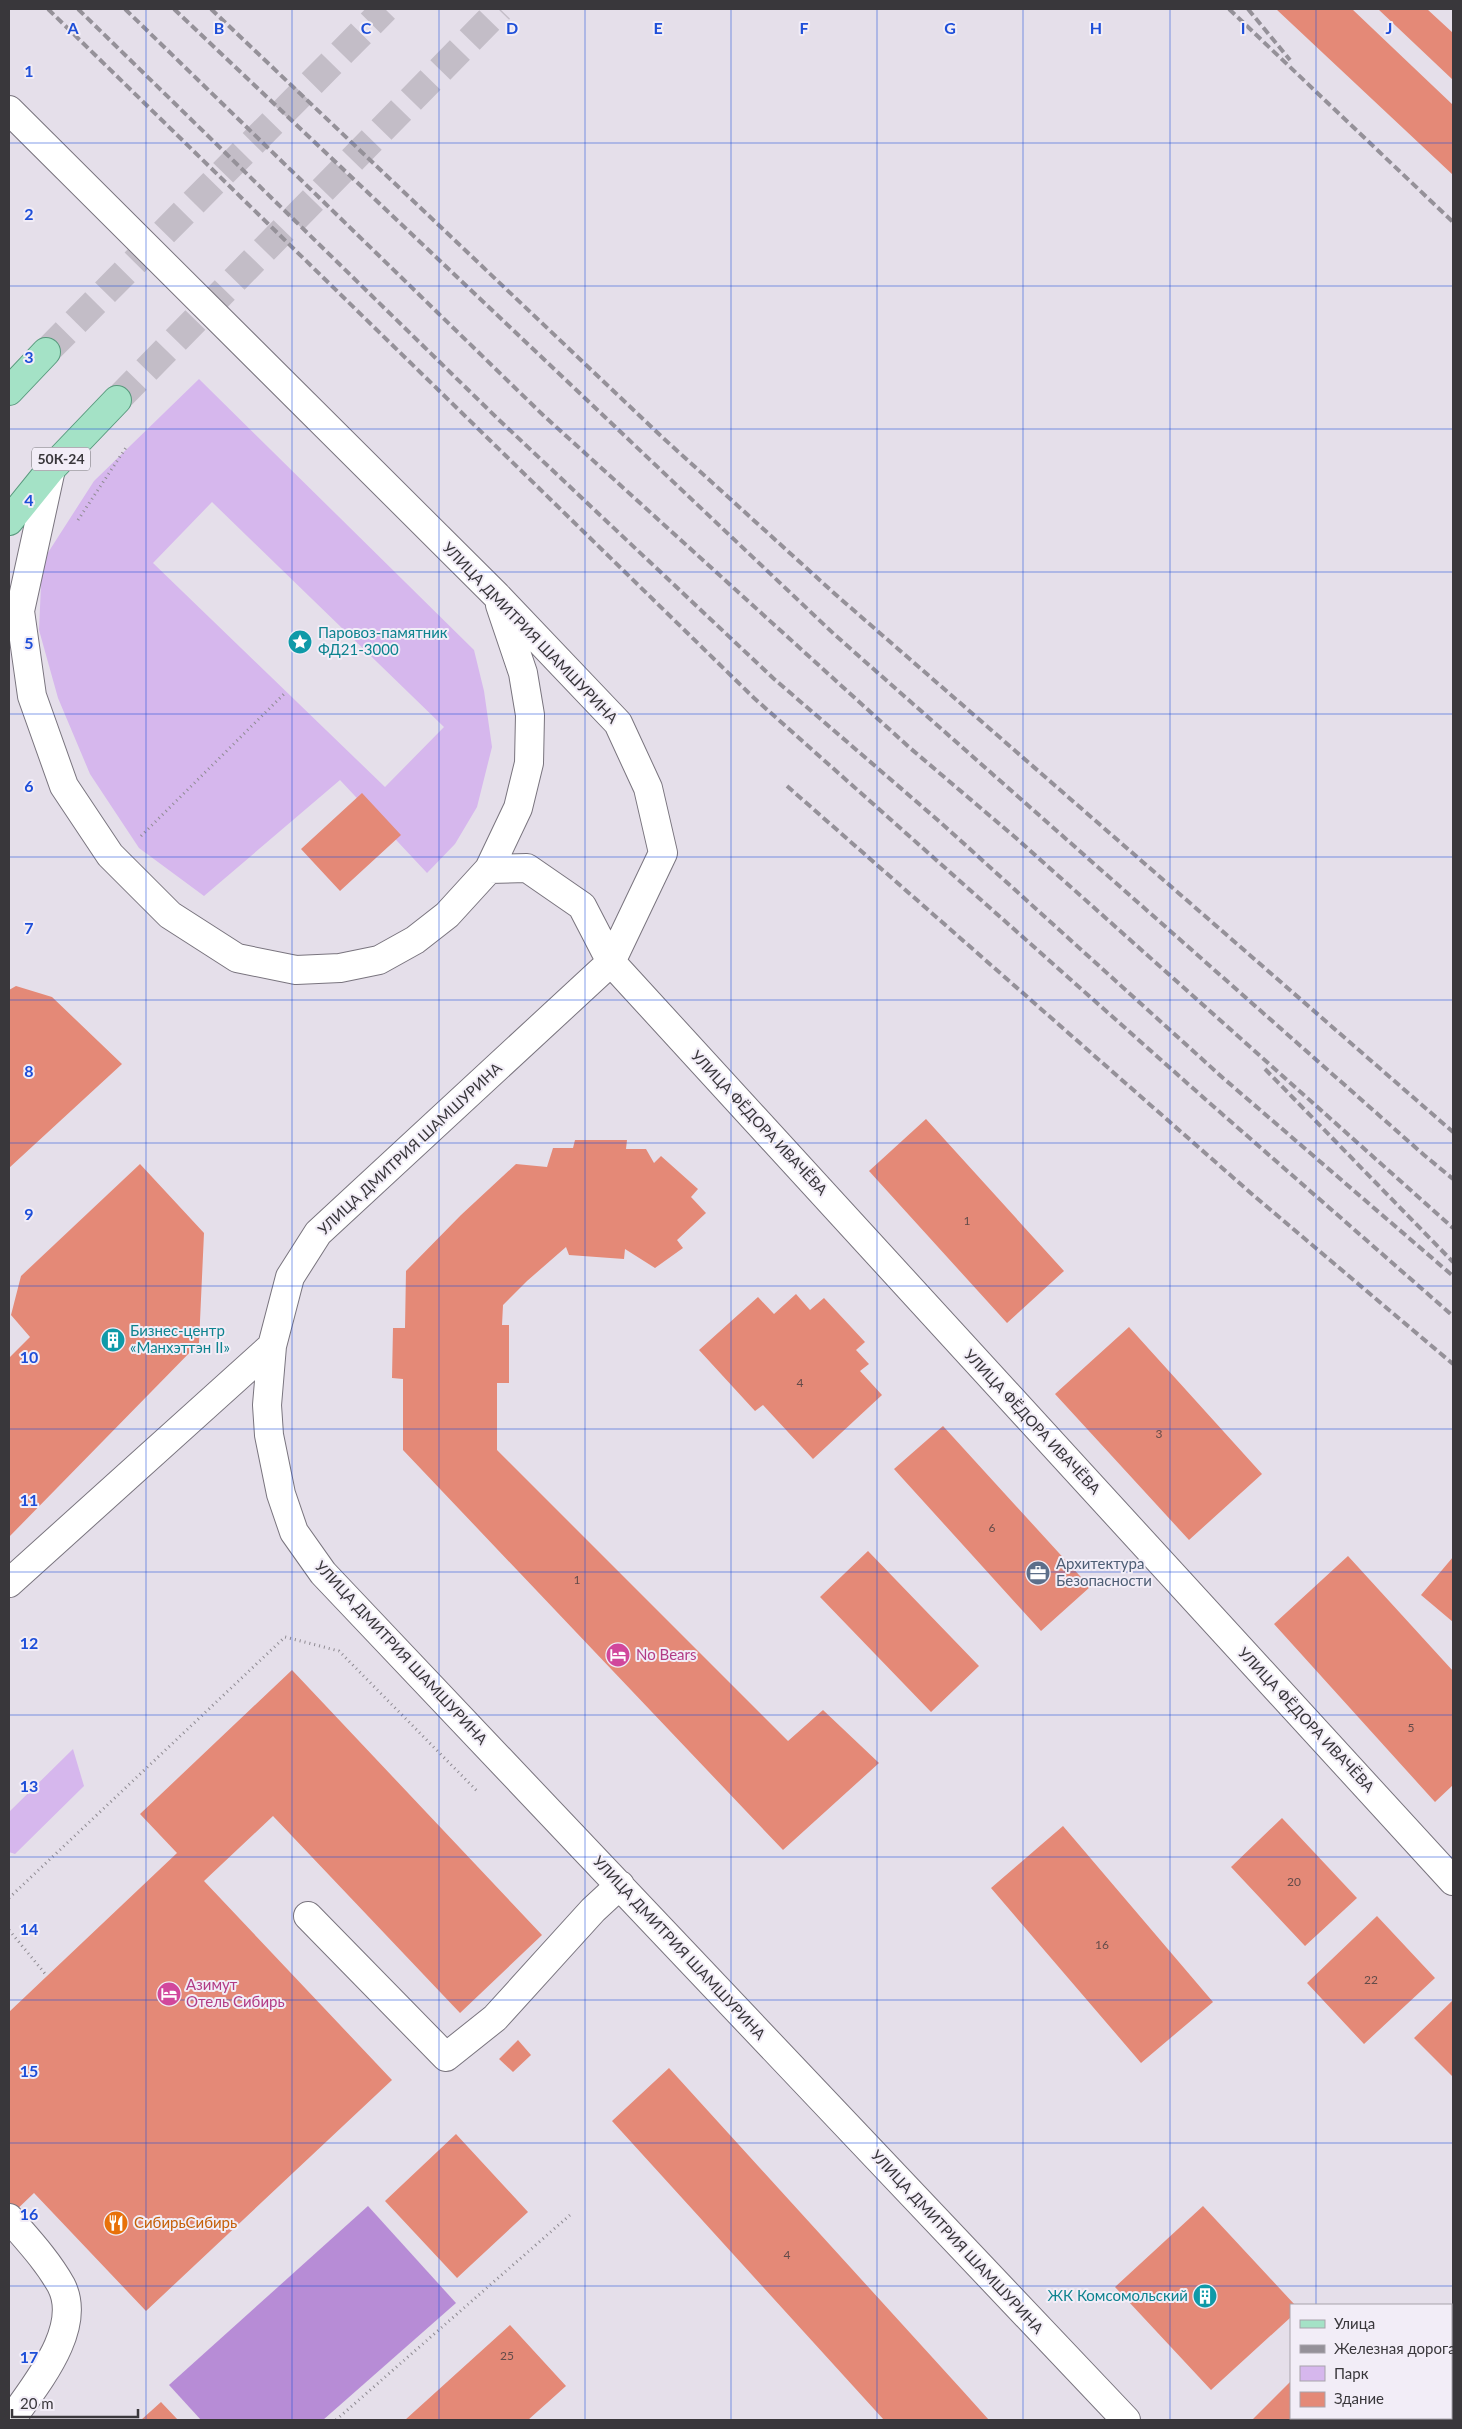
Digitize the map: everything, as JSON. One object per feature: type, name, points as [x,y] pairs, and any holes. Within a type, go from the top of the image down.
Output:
[{"type":"main road","points":[[9,391],[46,352]]},
{"type":"main road","name":"50К-24","points":[[9,521],[51,469],[117,400]]},
{"type":"street","name":"УЛИЦА ДМИТРИЯ ШАМШУРИНА","points":[[9,110],[497,596],[618,723],[648,788],[663,853],[611,962],[318,1234],[290,1277],[272,1346],[267,1405],[269,1434],[281,1494],[294,1532],[323,1573],[1126,2420]]},
{"type":"street","points":[[51,469],[20,611],[32,696],[64,786],[116,861],[170,915],[236,958],[296,970],[340,968],[379,960],[415,940],[446,915],[489,869],[518,808],[529,763],[530,714],[523,673],[497,596]]},
{"type":"street","name":"УЛИЦА ФЁДОРА ИВАЧЁВА","points":[[489,869],[527,868],[582,906],[611,962],[1453,1881]]},
{"type":"street","points":[[9,1583],[272,1346]]},
{"type":"street","points":[[308,1916],[446,2057],[495,2018],[593,1910],[620,1885]]},
{"type":"street","points":[[9,2218],[40,2255],[62,2287],[67,2315],[56,2352],[11,2420]]},
{"type":"path","points":[[116,861],[286,692]]},
{"type":"path","points":[[9,1898],[285,1638],[340,1651],[483,1798]]},
{"type":"path","points":[[9,1930],[47,1976]]},
{"type":"path","points":[[336,2420],[570,2215]]},
{"type":"green space","points":[[199,379],[474,650],[484,691],[492,747],[477,807],[455,844],[427,873],[340,780],[204,896],[139,848],[90,774],[58,698],[39,630],[42,562],[94,481]],"holes":[[[212,502],[444,727],[385,787],[153,563]]]},
{"type":"green space","points":[[73,1749],[84,1786],[15,1854],[9,1852],[9,1812]]},
{"type":"shaded area","points":[[368,2206],[456,2303],[323,2420],[201,2420],[169,2385]]},
{"type":"building","points":[[1276,9],[1352,9],[1453,105],[1453,175]]},
{"type":"building","points":[[1378,9],[1427,9],[1453,33],[1453,80]]},
{"type":"building","points":[[362,793],[401,835],[340,891],[301,849]]},
{"type":"building","points":[[16,986],[52,997],[122,1064],[9,1168],[9,990]]},
{"type":"building","points":[[926,1119],[1064,1271],[1007,1323],[869,1171]]},
{"type":"building","points":[[575,1140],[627,1140],[626,1149],[646,1149],[654,1163],[661,1156],[698,1189],[691,1197],[706,1213],[677,1240],[683,1248],[655,1268],[625,1249],[624,1259],[569,1255],[566,1247],[503,1305],[502,1325],[509,1325],[509,1383],[497,1383],[497,1450],[788,1741],[823,1710],[879,1763],[783,1850],[403,1450],[403,1379],[392,1378],[393,1328],[405,1328],[406,1271],[461,1215],[516,1164],[547,1167],[553,1148],[573,1148]]},
{"type":"building","name":"Бизнес-центр «Манхэттэн II»","points":[[140,1164],[204,1233],[199,1343],[9,1537],[9,1358],[30,1337],[11,1315],[21,1276]]},
{"type":"building","points":[[796,1294],[810,1310],[824,1298],[865,1342],[856,1350],[869,1364],[860,1371],[882,1395],[813,1459],[763,1405],[755,1411],[699,1350],[758,1297],[774,1314]]},
{"type":"building","points":[[1129,1327],[1262,1474],[1189,1540],[1055,1394]]},
{"type":"building","points":[[943,1426],[1090,1587],[1041,1631],[894,1469]]},
{"type":"building","points":[[868,1551],[979,1666],[931,1712],[820,1597]]},
{"type":"building","points":[[1348,1556],[1453,1671],[1453,1785],[1435,1802],[1274,1624]]},
{"type":"building","points":[[1453,1557],[1453,1622],[1421,1595]]},
{"type":"building","name":"Азимут Отель Сибирь","points":[[292,1670],[542,1935],[460,2013],[273,1816],[204,1881],[392,2080],[146,2311],[34,2193],[9,2217],[9,2012],[177,1853],[140,1814]]},
{"type":"building","points":[[1282,1818],[1357,1898],[1305,1946],[1231,1867]]},
{"type":"building","points":[[1063,1826],[1213,2002],[1141,2063],[991,1888]]},
{"type":"building","points":[[1377,1916],[1435,1978],[1364,2044],[1307,1983]]},
{"type":"building","points":[[1453,2000],[1453,2077],[1414,2038]]},
{"type":"building","points":[[518,2040],[531,2055],[513,2072],[499,2059]]},
{"type":"building","points":[[669,2068],[989,2420],[884,2420],[612,2121]]},
{"type":"building","points":[[456,2134],[528,2212],[457,2278],[385,2201]]},
{"type":"building","name":"ЖК Комсомольский","points":[[1203,2206],[1294,2304],[1290,2304],[1290,2318],[1211,2390],[1115,2287]]},
{"type":"building","points":[[510,2325],[566,2386],[528,2420],[405,2420]]},
{"type":"building","points":[[1290,2382],[1290,2419],[1376,2420],[1252,2420]]},
{"type":"building","points":[[161,2402],[178,2420],[141,2420]]},
{"type":"tunnel","points":[[46,352],[385,9]]},
{"type":"tunnel","points":[[117,400],[500,9]]},
{"type":"railway","points":[[48,9],[754,698],[1205,1099],[1453,1316]]},
{"type":"railway","points":[[78,9],[497,418],[773,678],[940,822],[1223,1078],[1453,1276]]},
{"type":"railway","points":[[125,9],[543,415],[910,748],[1016,838],[1453,1228]]},
{"type":"railway","points":[[174,9],[835,635],[1453,1179]]},
{"type":"railway","points":[[211,9],[662,437],[835,594],[1453,1132]]},
{"type":"railway","points":[[1229,9],[1453,222]]},
{"type":"railway","points":[[1248,9],[1290,60]]},
{"type":"railway","points":[[787,786],[1253,1195],[1453,1364]]},
{"type":"railway","points":[[1265,1069],[1453,1262]]},
{"type":"place","name":"Паровоз-памятник ФД21-3000","points":[[300,642]]},
{"type":"place","name":"Бизнес-центр «Манхэттэн II»","points":[[113,1340]]},
{"type":"place","name":"Архитектура Безопасности","points":[[1038,1573]]},
{"type":"place","name":"No Bears","points":[[618,1655]]},
{"type":"place","name":"Азимут Отель Сибирь","points":[[169,1994]]},
{"type":"place","name":"СибирьСибирь","points":[[116,2223]]},
{"type":"place","name":"ЖК Комсомольский","points":[[1205,2296]]}]
